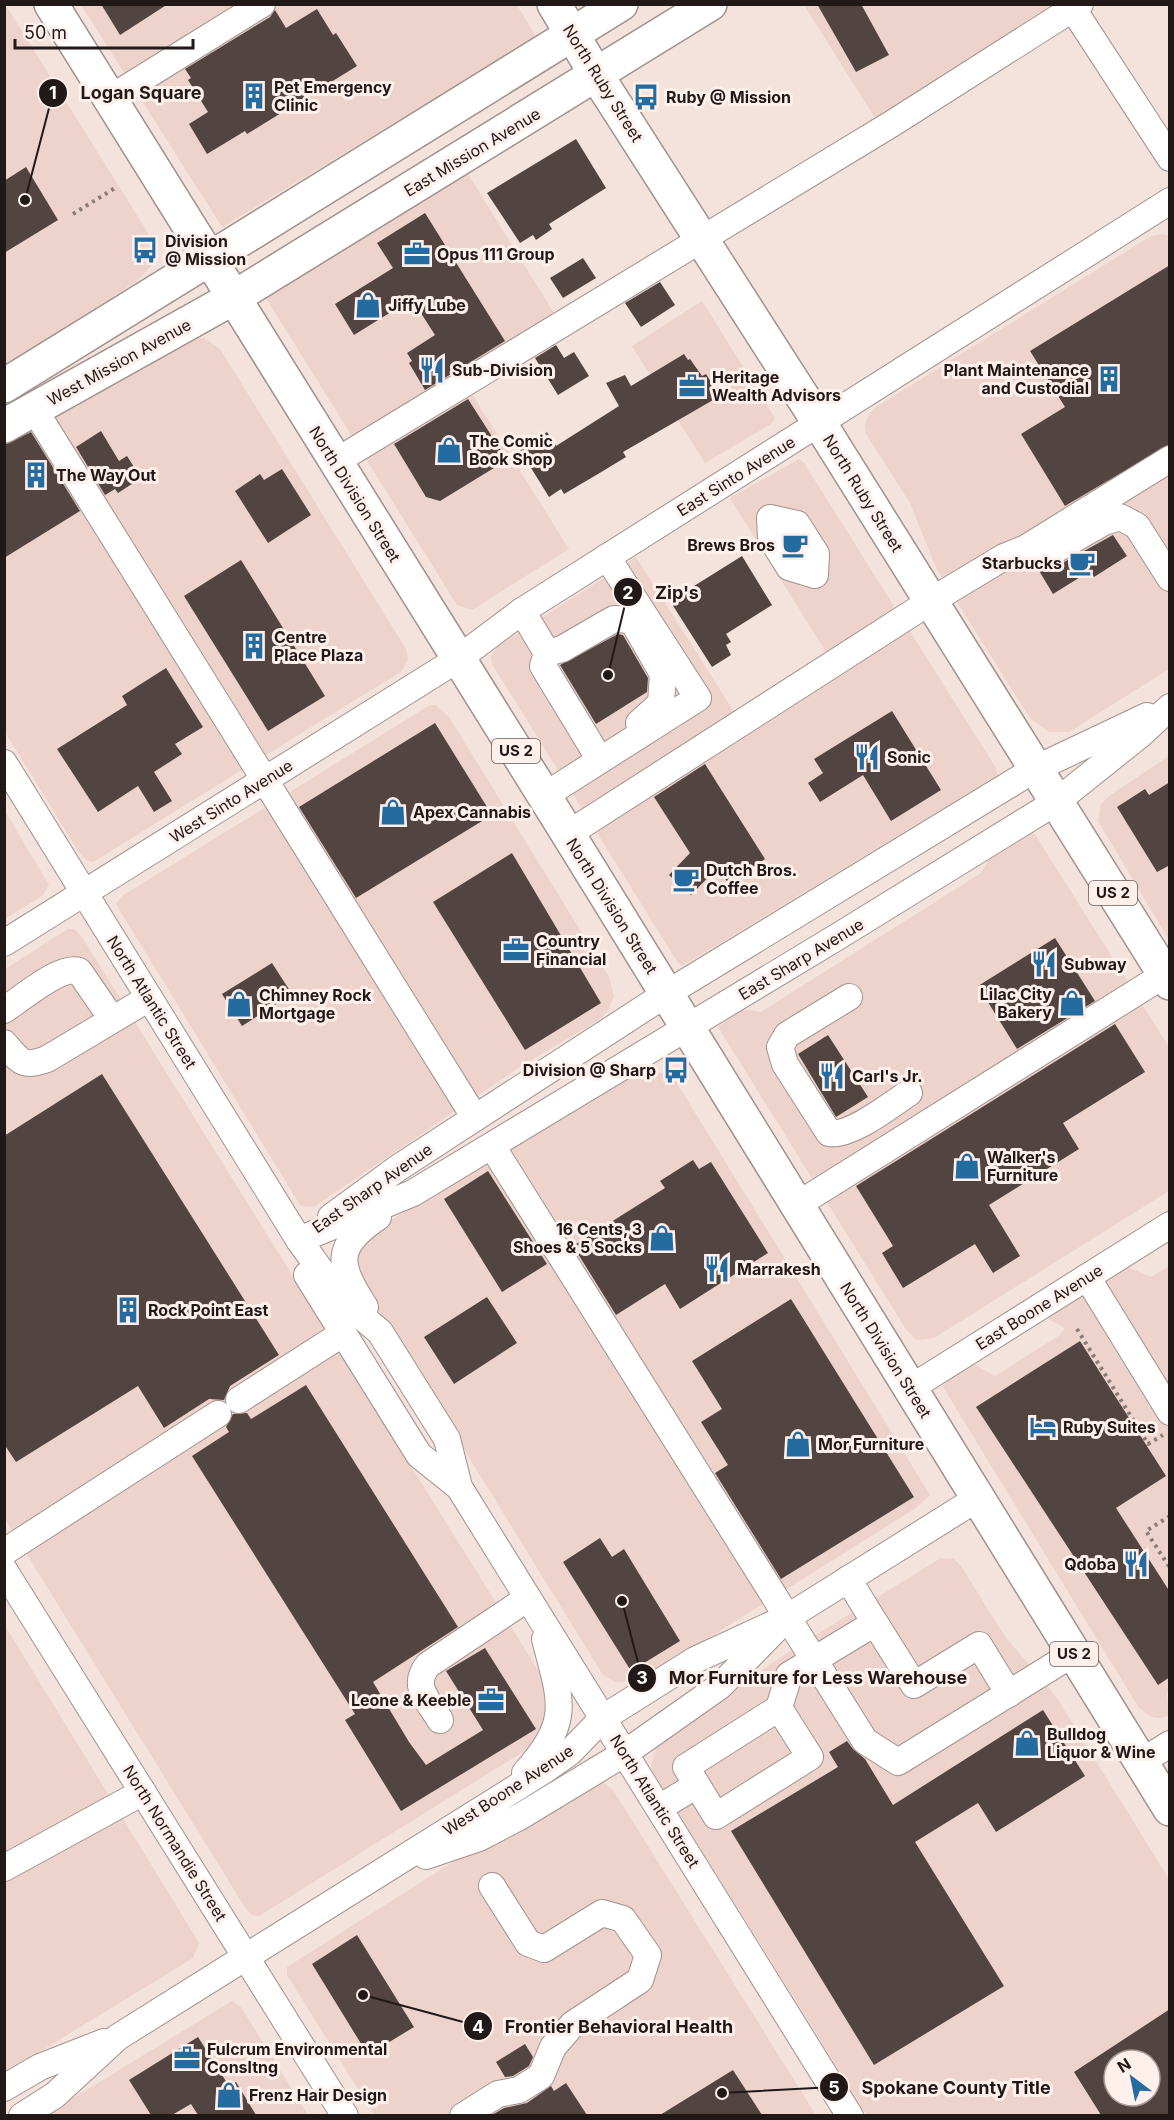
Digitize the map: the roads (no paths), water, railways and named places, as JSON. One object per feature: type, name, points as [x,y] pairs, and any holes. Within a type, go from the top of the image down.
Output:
[{"type":"main road","name":"North Division Street","points":[[51,4],[568,834],[1170,1809]]},
{"type":"main road","name":"North Ruby Street","points":[[554,4],[597,76],[820,424],[1167,979]]},
{"type":"main road","points":[[4,386],[621,4]]},
{"type":"main road","name":"East Mission Avenue","points":[[233,298],[597,76],[710,4]]},
{"type":"main road","name":"West Mission Avenue","points":[[4,426],[233,298]]},
{"type":"street","points":[[109,99],[262,4]]},
{"type":"street","points":[[335,462],[893,123],[1077,7],[1170,158]]},
{"type":"street","name":"East Sinto Avenue","points":[[458,659],[522,611],[1170,201]]},
{"type":"street","points":[[34,409],[474,1118]]},
{"type":"street","points":[[568,834],[931,601],[1004,557],[1026,548],[1170,459]]},
{"type":"street","points":[[1004,557],[1034,562],[1104,522],[1120,517],[1137,526],[1170,578]]},
{"type":"street","points":[[544,796],[698,698],[607,557]]},
{"type":"street","points":[[522,611],[547,653],[543,666],[600,760]]},
{"type":"street","points":[[547,653],[562,650],[614,619],[622,618],[632,620],[657,660],[663,674],[661,703],[624,733],[600,760]]},
{"type":"street","name":"West Sinto Avenue","points":[[4,943],[458,659]]},
{"type":"street","name":"East Sharp Avenue","points":[[299,1240],[398,1168],[666,994],[1035,769],[1170,706]]},
{"type":"street","name":"East Sharp Avenue","points":[[299,1240],[413,1193],[687,1029],[1056,802],[1141,734],[1170,706]]},
{"type":"street","name":"North Atlantic Street","points":[[4,763],[299,1240],[342,1299],[380,1332],[447,1439],[459,1487],[850,2115]]},
{"type":"street","points":[[4,1010],[59,974],[71,969],[79,972],[112,1019]]},
{"type":"street","points":[[796,1205],[1167,979]]},
{"type":"street","points":[[849,997],[787,1035],[780,1047],[785,1064],[829,1133],[837,1134],[850,1130],[909,1093]]},
{"type":"street","points":[[4,1043],[20,1062],[31,1065],[47,1059],[149,998]]},
{"type":"street","points":[[492,1146],[865,1741],[898,1762],[1074,1653]]},
{"type":"street","points":[[380,1332],[351,1286],[344,1268],[345,1252],[350,1238],[413,1193]]},
{"type":"street","name":"East Boone Avenue","points":[[909,1389],[1170,1225]]},
{"type":"street","name":"North Atlantic Street","points":[[299,1240],[303,1266],[311,1285],[419,1455],[459,1487]]},
{"type":"street","points":[[1087,1277],[1170,1412]]},
{"type":"street","points":[[239,1400],[342,1335]]},
{"type":"street","points":[[4,1552],[218,1414]]},
{"type":"street","name":"West Boone Avenue","points":[[22,2115],[55,2095],[118,2037],[505,1796],[570,1752],[603,1718],[695,1660],[788,1617],[978,1498]]},
{"type":"street","name":"North Normandie Street","points":[[4,1570],[345,2115]]},
{"type":"street","points":[[848,1579],[914,1685],[979,1645],[1009,1694]]},
{"type":"street","points":[[440,1720],[419,1684],[420,1675],[428,1665],[534,1607],[560,1706],[557,1726],[543,1753],[505,1796]]},
{"type":"street","name":"West Boone Avenue","points":[[381,1872],[479,1838],[521,1816],[625,1753],[720,1686],[788,1617]]},
{"type":"street","points":[[779,1708],[810,1757],[717,1816],[686,1767],[779,1708],[789,1675],[875,1623]]},
{"type":"street","points":[[1141,1762],[1170,1744]]},
{"type":"street","points":[[659,1808],[697,1785]]},
{"type":"street","points":[[4,1868],[143,1792]]},
{"type":"street","points":[[463,2115],[498,2094],[519,2090],[541,2076],[553,2047],[573,2025],[640,1980],[648,1955],[623,1919],[602,1913],[544,1949],[528,1943],[492,1886]]},
{"type":"street","name":"West Boone Avenue","points":[[6,2083],[40,2067],[118,2037]]},
{"type":"place","name":"Pet Emergency Clinic","points":[[254,96]]},
{"type":"place","name":"Ruby @ Mission","points":[[646,97]]},
{"type":"place","name":"Logan Square","points":[[25,200]]},
{"type":"place","name":"Division @ Mission","points":[[145,250]]},
{"type":"place","name":"Opus 111 Group","points":[[417,254]]},
{"type":"place","name":"Jiffy Lube","points":[[368,305]]},
{"type":"place","name":"Sub-Division","points":[[432,370]]},
{"type":"place","name":"Plant Maintenance and Custodial","points":[[1109,379]]},
{"type":"place","name":"Heritage Wealth Advisors","points":[[692,386]]},
{"type":"place","name":"The Comic Book Shop","points":[[449,450]]},
{"type":"place","name":"The Way Out","points":[[36,475]]},
{"type":"place","name":"Brews Bros","points":[[795,545]]},
{"type":"place","name":"Starbucks","points":[[1082,563]]},
{"type":"place","name":"Centre Place Plaza","points":[[254,646]]},
{"type":"place","name":"Zip's","points":[[608,675]]},
{"type":"place","name":"Sonic","points":[[867,757]]},
{"type":"place","name":"Apex Cannabis","points":[[393,812]]},
{"type":"place","name":"Dutch Bros. Coffee","points":[[686,879]]},
{"type":"place","name":"Country Financial","points":[[516,950]]},
{"type":"place","name":"Subway","points":[[1044,964]]},
{"type":"place","name":"Lilac City Bakery","points":[[1072,1003]]},
{"type":"place","name":"Chimney Rock Mortgage","points":[[239,1004]]},
{"type":"place","name":"Division @ Sharp","points":[[676,1070]]},
{"type":"place","name":"Carl's Jr.","points":[[832,1076]]},
{"type":"place","name":"Walker's Furniture","points":[[967,1166]]},
{"type":"place","name":"16 Cents, 3 Shoes & 5 Socks","points":[[662,1238]]},
{"type":"place","name":"Marrakesh","points":[[717,1269]]},
{"type":"place","name":"Rock Point East","points":[[128,1310]]},
{"type":"place","name":"Ruby Suites","points":[[1043,1427]]},
{"type":"place","name":"Mor Furniture","points":[[798,1444]]},
{"type":"place","name":"Qdoba","points":[[1136,1564]]},
{"type":"place","name":"Mor Furniture for Less Warehouse","points":[[622,1601]]},
{"type":"place","name":"Leone & Keeble","points":[[491,1700]]},
{"type":"place","name":"Bulldog Liquor & Wine","points":[[1027,1743]]},
{"type":"place","name":"Frontier Behavioral Health","points":[[363,1995]]},
{"type":"place","name":"Fulcrum Environmental Consltng","points":[[187,2058]]},
{"type":"place","name":"Spokane County Title","points":[[722,2093]]},
{"type":"place","name":"Frenz Hair Design","points":[[229,2095]]}]
